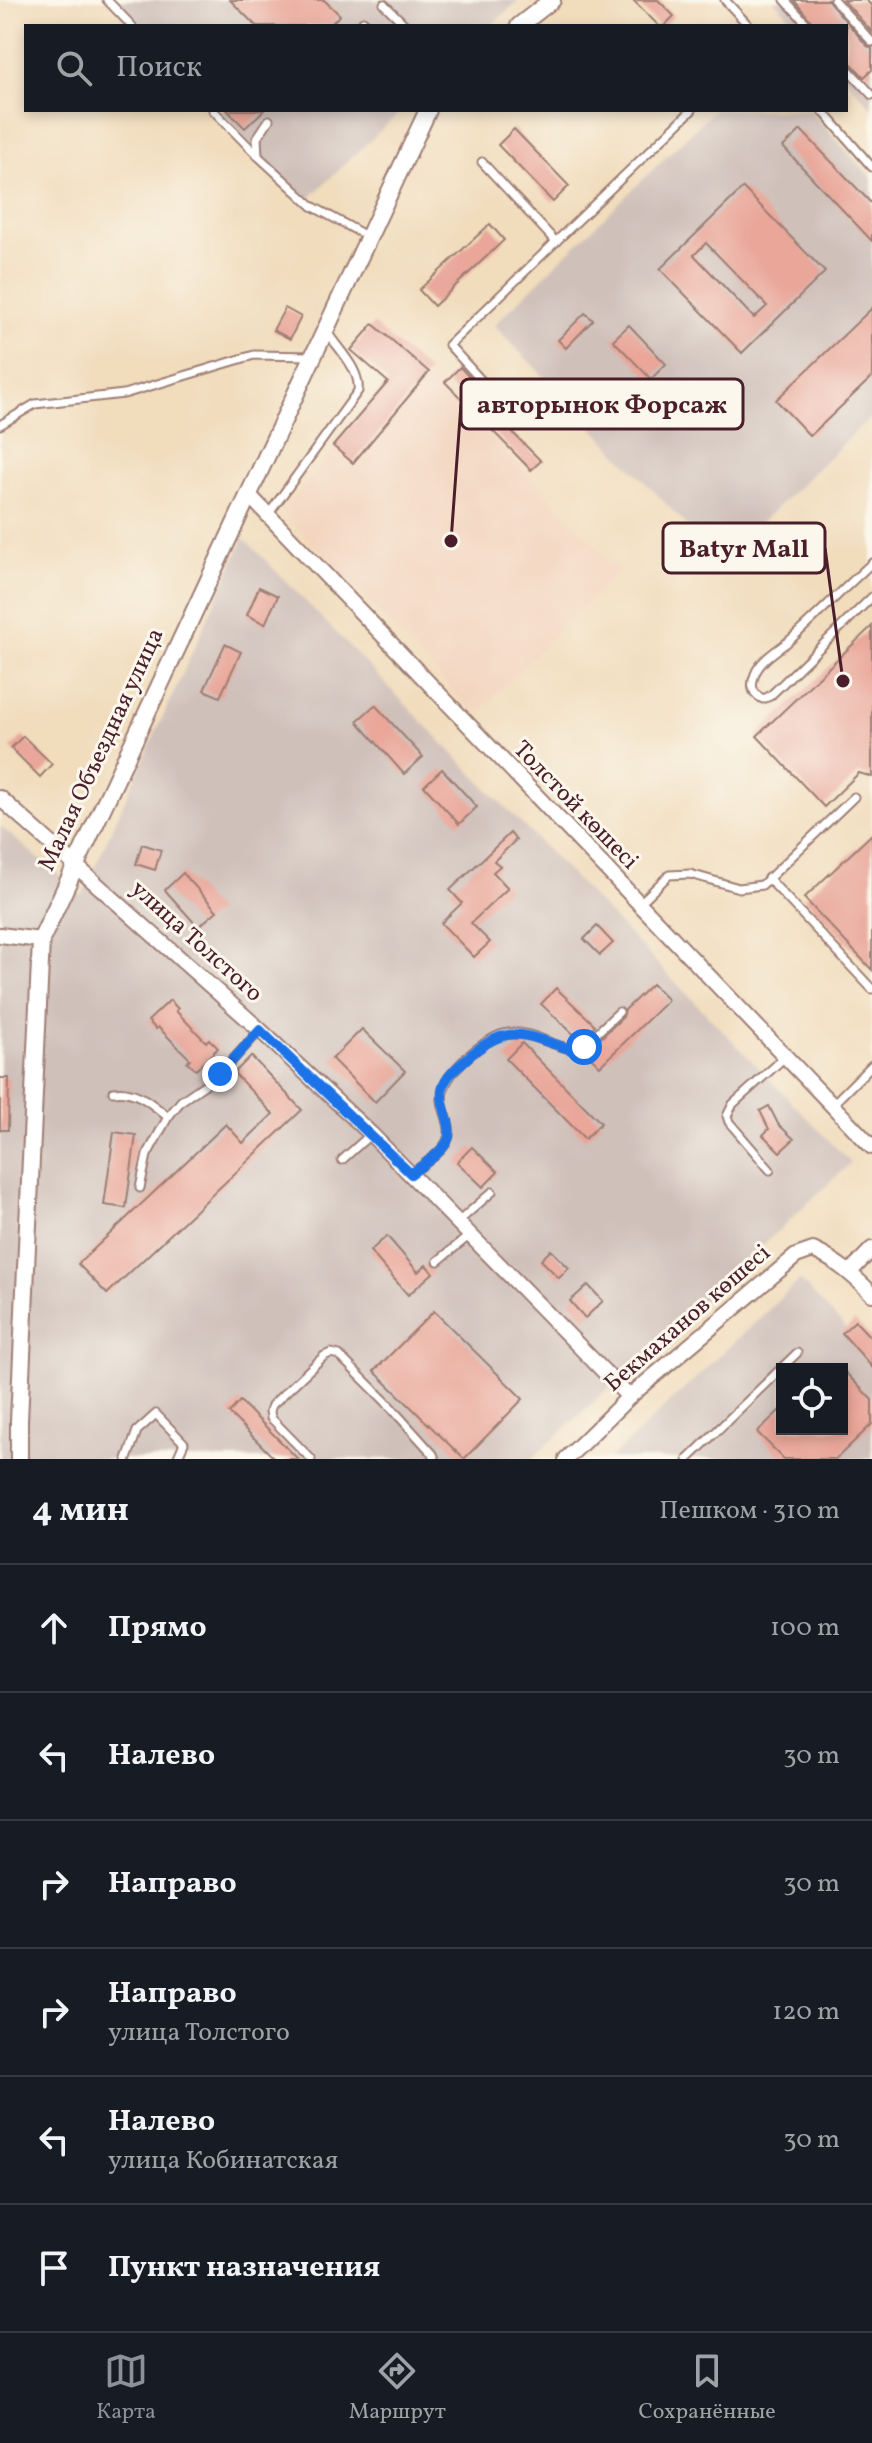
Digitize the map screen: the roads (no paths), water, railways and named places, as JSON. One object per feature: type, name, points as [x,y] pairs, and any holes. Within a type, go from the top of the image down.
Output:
[{"type":"street","points":[[522,24],[552,0]]},
{"type":"street","name":"Малая Объездная улица","points":[[19,1459],[41,940],[427,112]]},
{"type":"street","name":"Толстой көшесі","points":[[248,494],[872,1147]]},
{"type":"street","name":"улица Толстого","points":[[0,798],[260,1030],[371,1134],[629,1397]]},
{"type":"street","points":[[0,935],[41,940]]},
{"type":"street","points":[[872,1249],[850,1272],[872,1294]]},
{"type":"street","name":"Бекмаханов көшесі","points":[[566,1459],[629,1397],[796,1256],[813,1250],[850,1272]]},
{"type":"lane","points":[[107,0],[130,24]]},
{"type":"lane","points":[[725,0],[747,24]]},
{"type":"lane","points":[[785,0],[807,24]]},
{"type":"lane","points":[[834,0],[872,42]]},
{"type":"lane","points":[[384,4],[404,24]]},
{"type":"lane","points":[[848,69],[872,95]]},
{"type":"lane","points":[[215,112],[312,206],[368,237]]},
{"type":"lane","points":[[501,402],[449,345],[690,112]]},
{"type":"lane","points":[[824,112],[872,167]]},
{"type":"lane","points":[[258,156],[257,138],[269,120]]},
{"type":"lane","points":[[482,162],[556,242]]},
{"type":"lane","points":[[268,515],[358,391],[355,372],[325,329]]},
{"type":"lane","points":[[0,425],[35,404],[124,394],[254,355],[312,356]]},
{"type":"lane","points":[[872,563],[755,672],[752,689],[756,696],[763,699],[770,696],[872,597]]},
{"type":"lane","points":[[639,904],[669,875],[690,874],[739,888],[762,885],[854,797]]},
{"type":"lane","points":[[768,878],[872,989]]},
{"type":"lane","points":[[411,1174],[448,1140],[449,1130],[441,1101],[443,1087],[450,1074],[470,1056],[494,1038],[507,1033],[523,1034],[579,1050],[619,1012]]},
{"type":"lane","points":[[140,1188],[147,1155],[168,1117],[181,1101],[220,1074],[260,1030]]},
{"type":"lane","points":[[770,1170],[727,1116],[733,1104],[785,1057]]},
{"type":"lane","points":[[832,1105],[872,1065]]},
{"type":"lane","points":[[113,1092],[123,1090],[144,1098],[168,1117]]},
{"type":"lane","points":[[342,1160],[371,1134]]},
{"type":"lane","points":[[458,1222],[492,1192]]},
{"type":"lane","points":[[438,1261],[470,1235]]},
{"type":"lane","points":[[311,1459],[271,1418],[270,1411],[272,1405],[331,1353],[339,1355],[386,1402],[435,1459]]},
{"type":"lane","points":[[688,1459],[797,1353]]},
{"type":"lane","points":[[127,1459],[137,1431],[156,1414],[184,1443],[177,1459]]},
{"type":"place","name":"авторынок Форсаж","points":[[451,541]]},
{"type":"place","name":"Batyr Mall","points":[[843,681]]}]
